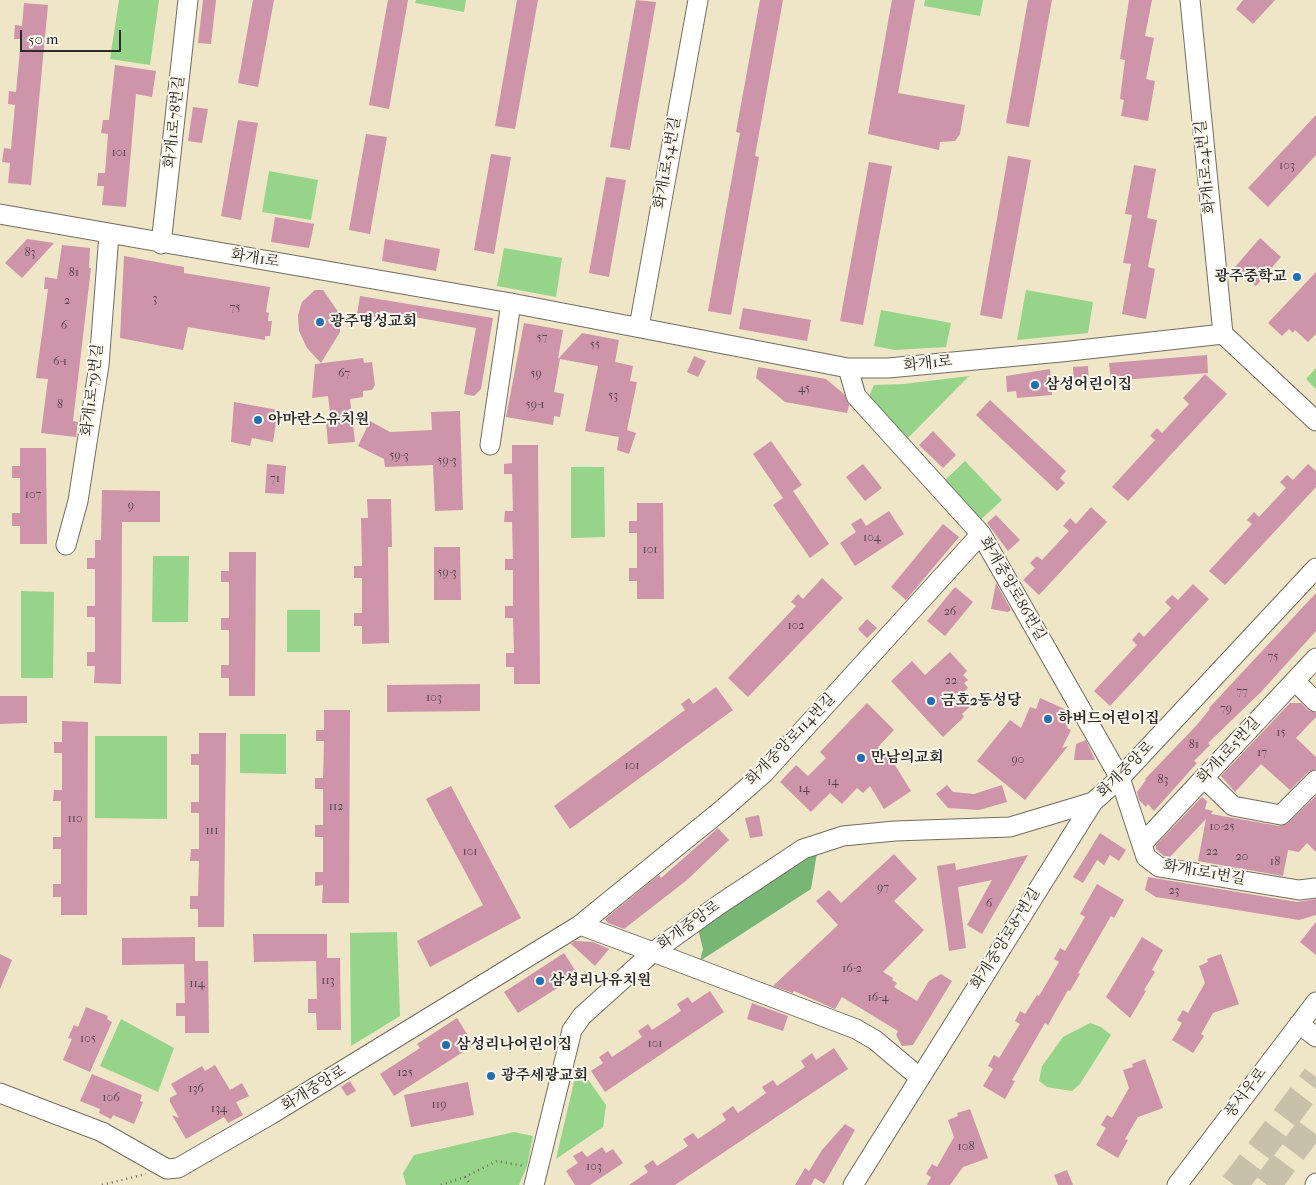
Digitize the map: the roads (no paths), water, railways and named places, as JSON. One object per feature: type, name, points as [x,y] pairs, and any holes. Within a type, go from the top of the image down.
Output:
[{"type":"street","name":"화개1로78번길","points":[[161,244],[188,0]]},
{"type":"street","name":"화개1로54번길","points":[[639,326],[698,0]]},
{"type":"street","name":"화개1로24번길","points":[[1190,0],[1223,334]]},
{"type":"street","name":"화개1로","points":[[0,214],[161,244],[639,326],[848,368],[888,368],[1061,352],[1223,334]]},
{"type":"street","name":"화개1로79번길","points":[[66,545],[78,501],[99,365],[108,234]]},
{"type":"street","points":[[490,445],[511,303]]},
{"type":"street","points":[[1223,334],[1316,421]]},
{"type":"street","name":"화개중앙로86번길","points":[[848,368],[856,396],[981,534],[1120,778]]},
{"type":"street","name":"화개중앙로114번길","points":[[580,925],[723,809],[764,773],[981,534]]},
{"type":"street","name":"화개중앙로","points":[[0,1093],[102,1132],[167,1169],[178,1168],[270,1115],[580,925],[653,952],[720,904],[803,849],[843,836],[895,831],[1010,827],[1093,802],[1120,778],[1316,568]]},
{"type":"street","name":"화개1로5번길","points":[[1142,844],[1316,658]]},
{"type":"street","points":[[1295,681],[1316,702]]},
{"type":"street","name":"화개1로1번길","points":[[1120,778],[1146,857],[1160,867],[1299,890],[1316,888]]},
{"type":"street","points":[[1204,778],[1233,806],[1282,815],[1316,780]]},
{"type":"street","name":"화개중앙로87번길","points":[[853,1185],[919,1076],[1093,802]]},
{"type":"street","points":[[536,1177],[572,1030],[582,1016],[653,952],[856,1029],[875,1040],[919,1076]]},
{"type":"street","name":"풍서우로","points":[[1178,1185],[1316,1002]]},
{"type":"street","points":[[1299,1024],[1316,1038]]},
{"type":"tunnel","points":[[1234,1185],[1316,1077]]},
{"type":"tunnel","points":[[1267,1185],[1316,1120]]},
{"type":"place","name":"광주중학교","points":[[1297,277]]},
{"type":"place","name":"광주명성교회","points":[[320,322]]},
{"type":"place","name":"삼성어린이집","points":[[1035,385]]},
{"type":"place","name":"아마란스유치원","points":[[258,420]]},
{"type":"place","name":"금호2동성당","points":[[931,701]]},
{"type":"place","name":"하버드어린이집","points":[[1048,719]]},
{"type":"place","name":"만남의교회","points":[[861,758]]},
{"type":"place","name":"삼성리나유치원","points":[[540,981]]},
{"type":"place","name":"삼성리나어린이집","points":[[446,1045]]},
{"type":"place","name":"광주세광교회","points":[[491,1076]]}]
